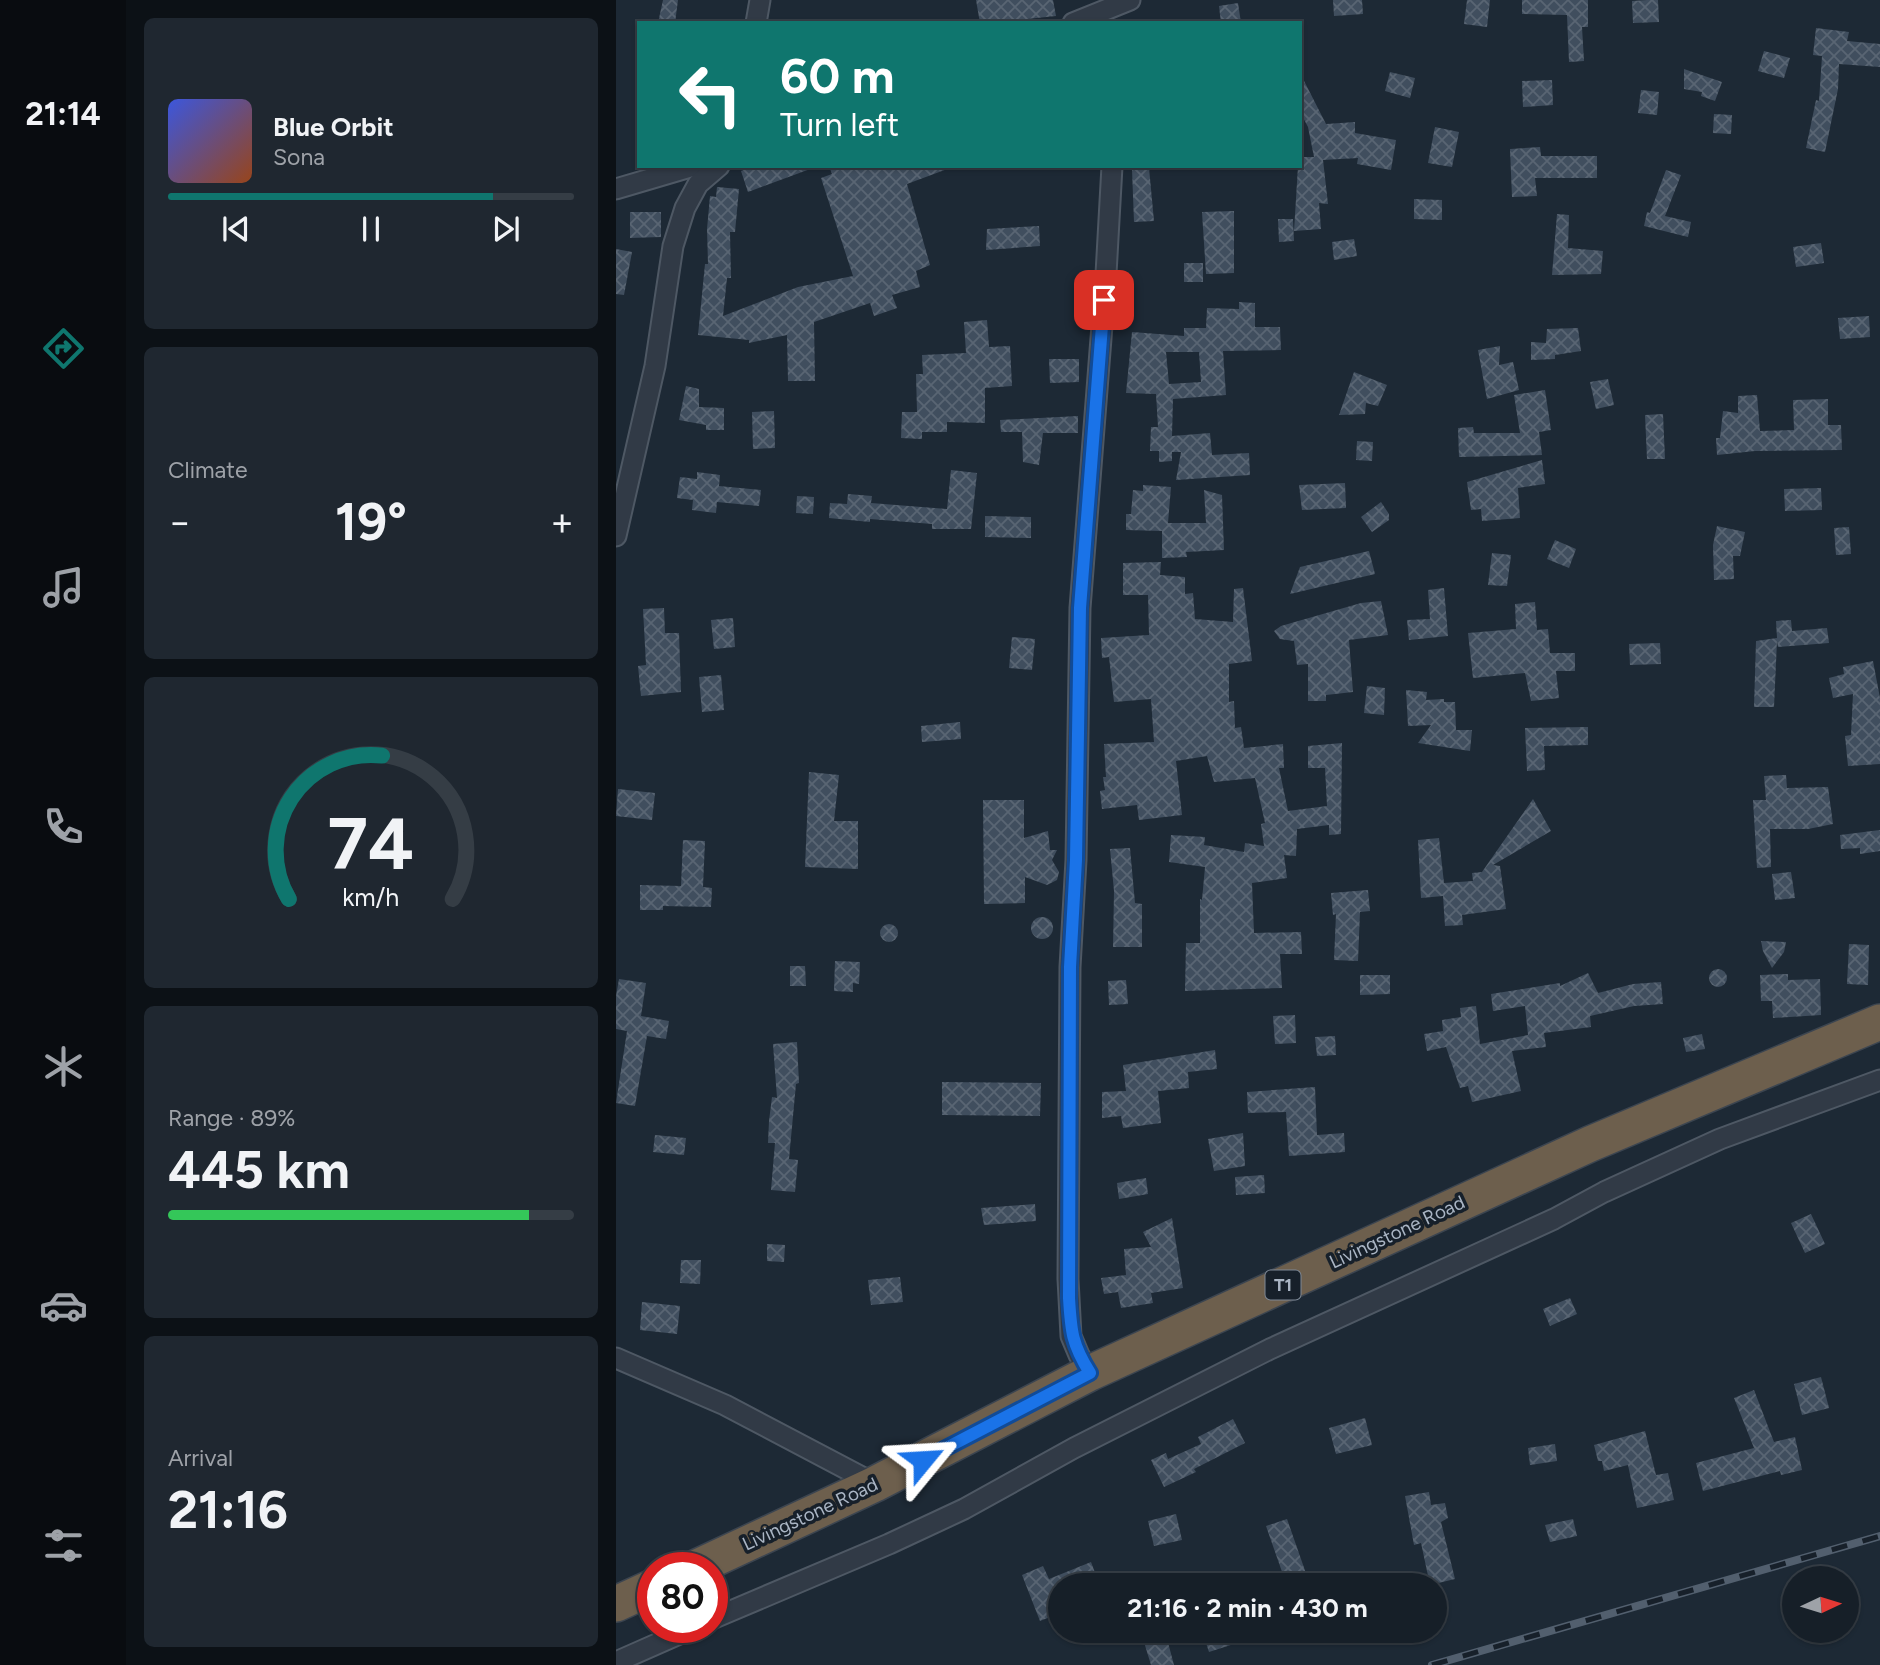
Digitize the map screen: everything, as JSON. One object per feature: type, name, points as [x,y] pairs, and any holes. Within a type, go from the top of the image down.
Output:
[{"type":"highway","name":"Livingstone Road","points":[[728,1553],[875,1485],[1090,1373],[1590,1144],[1880,1022]]},
{"type":"highway","points":[[616,1604],[637,1594]]},
{"type":"street","points":[[756,21],[760,0]]},
{"type":"street","points":[[1078,21],[1130,0]]},
{"type":"street","points":[[616,188],[687,168]]},
{"type":"street","points":[[616,536],[655,366],[673,246],[685,208],[698,184],[717,168]]},
{"type":"street","points":[[1090,1373],[1071,1336],[1070,967],[1076,860],[1080,608],[1112,168]]},
{"type":"street","points":[[728,1612],[964,1509],[1074,1448],[1270,1349],[1554,1219],[1616,1187],[1720,1139],[1880,1080]]},
{"type":"street","points":[[616,1358],[725,1405],[875,1485]]},
{"type":"street","points":[[616,1662],[659,1643]]},
{"type":"building","points":[[663,0],[678,0],[675,21],[658,21]]},
{"type":"building","points":[[976,0],[1053,0],[1056,16],[1027,21],[980,21]]},
{"type":"building","points":[[1333,0],[1362,0],[1363,14],[1334,16]]},
{"type":"building","points":[[1467,0],[1490,0],[1487,27],[1464,24]]},
{"type":"building","points":[[1522,0],[1588,0],[1588,27],[1582,27],[1584,61],[1569,62],[1567,15],[1522,14]]},
{"type":"building","points":[[1658,0],[1659,22],[1633,23],[1632,1]]},
{"type":"building","points":[[1238,3],[1241,21],[1221,21],[1219,6]]},
{"type":"building","points":[[1816,28],[1849,32],[1847,41],[1880,44],[1880,67],[1839,64],[1838,89],[1825,152],[1806,148],[1816,100],[1819,101],[1822,56],[1813,55]]},
{"type":"building","points":[[1764,51],[1790,58],[1784,78],[1758,71]]},
{"type":"building","points":[[1684,69],[1722,82],[1715,101],[1701,96],[1702,92],[1684,89]]},
{"type":"building","points":[[1390,72],[1415,78],[1410,98],[1385,91]]},
{"type":"building","points":[[1302,77],[1326,124],[1355,122],[1355,133],[1396,140],[1391,170],[1357,164],[1358,158],[1323,160],[1328,204],[1319,203],[1321,229],[1294,231],[1298,168],[1302,168],[1302,157],[1314,157],[1308,127],[1302,116]]},
{"type":"building","points":[[1552,80],[1553,105],[1523,107],[1522,81]]},
{"type":"building","points":[[1641,90],[1659,92],[1657,115],[1638,113]]},
{"type":"building","points":[[1714,114],[1732,115],[1731,134],[1713,133]]},
{"type":"building","points":[[1435,127],[1459,132],[1452,167],[1428,163]]},
{"type":"building","points":[[1540,147],[1541,156],[1597,156],[1597,178],[1535,178],[1537,196],[1512,197],[1510,149]]},
{"type":"building","points":[[749,168],[813,168],[748,192],[741,171]]},
{"type":"building","points":[[830,168],[950,168],[907,184],[930,265],[916,271],[920,287],[892,295],[897,308],[874,316],[870,303],[814,322],[815,381],[788,381],[787,335],[749,343],[749,340],[698,335],[705,264],[708,264],[710,196],[716,197],[717,187],[739,189],[735,232],[730,232],[731,278],[727,278],[723,316],[798,287],[853,276],[821,178],[832,174]]},
{"type":"building","points":[[1149,168],[1154,221],[1134,222],[1132,169]]},
{"type":"building","points":[[1666,170],[1681,175],[1665,216],[1691,222],[1688,237],[1644,226],[1647,212],[1650,213]]},
{"type":"building","points":[[1414,199],[1442,200],[1442,220],[1414,219]]},
{"type":"building","points":[[1234,211],[1234,273],[1206,274],[1202,212]]},
{"type":"building","points":[[630,212],[661,212],[661,237],[630,238]]},
{"type":"building","points":[[1557,214],[1569,215],[1568,248],[1603,251],[1601,274],[1552,275]]},
{"type":"building","points":[[1278,219],[1293,219],[1294,241],[1279,242]]},
{"type":"building","points":[[1039,226],[1040,246],[986,250],[987,229]]},
{"type":"building","points":[[1354,239],[1357,256],[1334,260],[1332,242]]},
{"type":"building","points":[[1821,243],[1824,263],[1796,267],[1793,247]]},
{"type":"building","points":[[616,249],[632,252],[624,295],[616,294]]},
{"type":"building","points":[[1184,263],[1203,263],[1203,282],[1184,282]]},
{"type":"building","points":[[1239,302],[1255,303],[1255,327],[1280,327],[1281,350],[1223,351],[1226,395],[1173,399],[1172,436],[1210,433],[1212,455],[1249,453],[1250,475],[1176,480],[1181,452],[1172,452],[1172,461],[1159,462],[1159,451],[1150,451],[1151,427],[1158,427],[1156,394],[1126,393],[1132,332],[1184,336],[1184,328],[1206,328],[1207,308],[1239,309]],"holes":[[[1166,352],[1199,352],[1201,382],[1169,384]]]},
{"type":"building","points":[[1869,316],[1870,337],[1840,339],[1838,318]]},
{"type":"building","points":[[987,320],[989,347],[1010,346],[1012,386],[985,388],[985,423],[947,422],[947,432],[922,432],[922,439],[901,438],[902,412],[917,412],[916,374],[923,374],[922,355],[966,353],[964,322]]},
{"type":"building","points":[[1578,328],[1581,351],[1555,355],[1555,359],[1531,360],[1531,342],[1546,343],[1547,329]]},
{"type":"building","points":[[1500,346],[1499,365],[1513,362],[1519,390],[1487,399],[1478,350]]},
{"type":"building","points":[[1049,359],[1079,359],[1079,382],[1050,383]]},
{"type":"building","points":[[1354,372],[1387,385],[1378,406],[1366,403],[1365,414],[1339,415]]},
{"type":"building","points":[[1608,379],[1614,405],[1596,409],[1590,382]]},
{"type":"building","points":[[686,386],[699,389],[699,407],[724,408],[724,430],[706,430],[706,425],[679,420]]},
{"type":"building","points":[[1545,390],[1551,430],[1539,432],[1542,455],[1459,457],[1458,428],[1473,427],[1474,433],[1520,433],[1514,395]]},
{"type":"building","points":[[1757,395],[1760,431],[1794,430],[1793,400],[1828,399],[1828,425],[1841,425],[1842,450],[1755,451],[1717,455],[1716,438],[1720,438],[1723,411],[1738,413],[1738,396]]},
{"type":"building","points":[[774,411],[775,448],[753,449],[752,412]]},
{"type":"building","points":[[1663,414],[1665,459],[1647,459],[1645,415]]},
{"type":"building","points":[[1078,416],[1078,433],[1043,433],[1039,465],[1023,462],[1022,432],[1001,432],[1000,420]]},
{"type":"building","points":[[1357,441],[1373,442],[1372,461],[1356,460]]},
{"type":"building","points":[[1542,460],[1545,484],[1518,488],[1520,518],[1482,521],[1481,509],[1471,510],[1467,482]]},
{"type":"building","points":[[951,470],[977,473],[971,529],[932,529],[932,524],[829,518],[830,503],[847,504],[848,494],[872,496],[871,503],[947,509]]},
{"type":"building","points":[[697,472],[720,475],[719,486],[761,490],[759,506],[717,502],[716,513],[692,510],[693,500],[677,498],[680,477],[697,479]]},
{"type":"building","points":[[1345,483],[1346,508],[1302,510],[1299,485]]},
{"type":"building","points":[[1143,485],[1171,487],[1168,523],[1206,523],[1204,490],[1222,495],[1224,550],[1186,552],[1187,557],[1162,558],[1162,531],[1126,530],[1126,514],[1131,514],[1133,490],[1143,491]]},
{"type":"building","points":[[1821,488],[1822,510],[1785,511],[1784,489]]},
{"type":"building","points":[[797,496],[814,497],[813,514],[796,513]]},
{"type":"building","points":[[1381,502],[1389,514],[1389,520],[1372,532],[1361,517]]},
{"type":"building","points":[[985,516],[1031,517],[1031,538],[985,537]]},
{"type":"building","points":[[1717,526],[1745,532],[1740,556],[1733,556],[1734,579],[1714,580],[1713,545]]},
{"type":"building","points":[[1849,527],[1851,554],[1836,555],[1834,528]]},
{"type":"building","points":[[1555,540],[1576,549],[1569,568],[1547,559]]},
{"type":"building","points":[[1369,551],[1375,574],[1290,594],[1300,567]]},
{"type":"building","points":[[1492,553],[1511,555],[1507,586],[1488,585]]},
{"type":"building","points":[[1161,562],[1160,575],[1185,577],[1185,594],[1193,593],[1195,619],[1233,622],[1234,589],[1243,588],[1252,661],[1229,664],[1229,702],[1234,701],[1235,728],[1241,727],[1244,748],[1283,744],[1284,768],[1279,768],[1288,811],[1327,806],[1325,768],[1308,768],[1308,746],[1342,743],[1341,834],[1329,835],[1329,825],[1297,829],[1296,856],[1284,855],[1287,878],[1252,883],[1254,933],[1301,932],[1302,954],[1280,954],[1282,988],[1185,991],[1186,943],[1200,943],[1200,899],[1202,900],[1205,867],[1169,862],[1171,835],[1205,837],[1204,845],[1244,852],[1245,843],[1264,846],[1261,824],[1265,823],[1255,778],[1214,782],[1207,756],[1176,761],[1182,815],[1139,820],[1137,805],[1102,809],[1100,791],[1105,790],[1103,777],[1106,777],[1104,744],[1154,742],[1151,699],[1114,702],[1109,657],[1102,658],[1101,638],[1149,635],[1148,595],[1123,595],[1123,563]]},
{"type":"building","points":[[1444,588],[1448,636],[1409,640],[1407,620],[1430,619],[1428,590]]},
{"type":"building","points":[[1381,601],[1388,635],[1349,640],[1353,692],[1326,695],[1326,701],[1308,701],[1308,664],[1297,665],[1294,641],[1280,639],[1274,631],[1281,626],[1361,603]]},
{"type":"building","points":[[1535,602],[1537,630],[1548,629],[1550,653],[1575,653],[1575,671],[1556,671],[1559,698],[1531,701],[1525,673],[1473,678],[1468,633],[1516,629],[1515,604]]},
{"type":"building","points":[[664,608],[665,633],[679,633],[681,692],[641,696],[638,666],[646,665],[643,609]]},
{"type":"building","points":[[733,618],[735,647],[714,649],[711,620]]},
{"type":"building","points":[[1791,620],[1792,631],[1827,628],[1829,643],[1778,647],[1777,641],[1774,707],[1754,707],[1756,641],[1777,638],[1776,621]]},
{"type":"building","points":[[1012,637],[1035,639],[1032,670],[1009,668]]},
{"type":"building","points":[[1660,643],[1661,664],[1630,665],[1629,644]]},
{"type":"building","points":[[1873,661],[1880,698],[1880,764],[1848,766],[1845,736],[1851,735],[1853,694],[1833,698],[1829,678],[1844,674],[1843,667]]},
{"type":"building","points":[[721,675],[724,710],[702,712],[699,677]]},
{"type":"building","points":[[1367,686],[1385,688],[1384,715],[1364,713]]},
{"type":"building","points":[[1406,690],[1427,692],[1426,700],[1444,699],[1444,702],[1455,702],[1456,730],[1472,730],[1470,751],[1418,743],[1431,725],[1408,726]]},
{"type":"building","points":[[960,722],[961,739],[922,742],[921,726]]},
{"type":"building","points":[[1588,727],[1588,745],[1544,746],[1545,770],[1527,771],[1525,728]]},
{"type":"building","points":[[809,772],[839,775],[834,821],[858,821],[858,869],[805,867]]},
{"type":"building","points":[[1786,775],[1787,788],[1828,787],[1833,824],[1808,829],[1770,829],[1771,867],[1757,868],[1753,800],[1766,800],[1764,776]]},
{"type":"building","points":[[618,789],[655,793],[652,820],[616,816]]},
{"type":"building","points":[[1533,799],[1551,831],[1493,865],[1500,866],[1506,909],[1462,915],[1463,925],[1445,926],[1443,896],[1421,898],[1418,840],[1439,838],[1444,883],[1473,881],[1472,873],[1482,872]]},
{"type":"building","points":[[983,800],[1024,800],[1024,838],[1048,831],[1050,850],[1057,850],[1052,860],[1059,872],[1057,880],[1047,885],[1025,877],[1025,903],[984,904]]},
{"type":"building","points":[[1880,830],[1880,851],[1860,854],[1860,848],[1841,849],[1840,835]]},
{"type":"building","points":[[683,840],[705,841],[703,887],[712,888],[711,907],[663,906],[663,910],[640,910],[640,885],[681,886]]},
{"type":"building","points":[[1130,848],[1135,903],[1142,904],[1142,947],[1113,947],[1114,891],[1110,849]]},
{"type":"building","points":[[1791,872],[1795,898],[1775,900],[1772,874]]},
{"type":"building","points":[[1368,890],[1370,911],[1360,912],[1358,961],[1334,960],[1336,914],[1333,915],[1331,893]]},
{"type":"building","points":[[1042,917],[1052,924],[1053,928],[1046,938],[1042,939],[1032,932],[1031,928],[1038,918]]},
{"type":"building","points":[[885,924],[893,924],[898,933],[896,940],[885,942],[880,937],[880,929]]},
{"type":"building","points":[[1761,941],[1786,942],[1784,952],[1772,968],[1763,951]]},
{"type":"building","points":[[1849,944],[1869,945],[1868,985],[1847,984]]},
{"type":"building","points":[[835,961],[860,962],[859,984],[853,983],[853,992],[834,991]]},
{"type":"building","points":[[790,966],[805,966],[806,986],[790,986]]},
{"type":"building","points":[[1714,969],[1722,969],[1727,978],[1725,985],[1714,987],[1709,982],[1709,974]]},
{"type":"building","points":[[1588,973],[1598,993],[1633,984],[1661,982],[1663,1004],[1634,1006],[1590,1016],[1591,1027],[1544,1033],[1546,1047],[1512,1051],[1521,1091],[1472,1102],[1468,1086],[1460,1088],[1446,1047],[1427,1051],[1424,1034],[1443,1031],[1442,1020],[1461,1017],[1460,1008],[1476,1006],[1480,1044],[1528,1035],[1525,1006],[1493,1011],[1491,994],[1560,983],[1560,986]]},
{"type":"building","points":[[1788,974],[1788,980],[1820,979],[1821,1015],[1773,1018],[1772,1001],[1761,1001],[1760,975]]},
{"type":"building","points":[[1360,975],[1390,975],[1390,994],[1360,995]]},
{"type":"building","points":[[619,979],[646,983],[641,1016],[669,1021],[666,1039],[647,1036],[635,1106],[616,1103],[627,1031],[616,1029]]},
{"type":"building","points":[[1126,980],[1128,1004],[1109,1005],[1108,981]]},
{"type":"building","points":[[1295,1015],[1296,1043],[1275,1044],[1273,1016]]},
{"type":"building","points":[[1702,1034],[1705,1049],[1686,1052],[1683,1038]]},
{"type":"building","points":[[1335,1036],[1336,1055],[1317,1056],[1315,1037]]},
{"type":"building","points":[[797,1042],[799,1083],[796,1084],[789,1159],[798,1160],[795,1192],[771,1190],[775,1143],[768,1143],[769,1121],[772,1097],[777,1098],[773,1044]]},
{"type":"building","points":[[1215,1050],[1217,1069],[1188,1072],[1189,1088],[1158,1091],[1161,1123],[1123,1128],[1121,1116],[1102,1118],[1102,1092],[1126,1091],[1123,1065]]},
{"type":"building","points":[[942,1082],[1041,1083],[1040,1116],[942,1115]]},
{"type":"building","points":[[1315,1087],[1317,1135],[1344,1133],[1345,1152],[1289,1156],[1286,1112],[1248,1113],[1247,1092]]},
{"type":"building","points":[[1243,1133],[1245,1166],[1214,1171],[1208,1139]]},
{"type":"building","points":[[655,1135],[686,1138],[684,1155],[653,1152]]},
{"type":"building","points":[[1264,1175],[1265,1193],[1236,1195],[1235,1177]]},
{"type":"building","points":[[1146,1178],[1148,1194],[1119,1199],[1117,1183]]},
{"type":"building","points":[[1035,1204],[1036,1221],[984,1225],[981,1208]]},
{"type":"building","points":[[1811,1214],[1825,1244],[1805,1253],[1791,1223]]},
{"type":"building","points":[[1172,1218],[1183,1288],[1151,1293],[1153,1303],[1121,1308],[1118,1292],[1104,1294],[1101,1278],[1126,1275],[1124,1249],[1151,1247],[1143,1232]]},
{"type":"building","points":[[767,1244],[785,1245],[784,1262],[767,1261]]},
{"type":"building","points":[[681,1260],[701,1260],[700,1284],[680,1283]]},
{"type":"building","points":[[900,1277],[903,1302],[871,1305],[868,1280]]},
{"type":"building","points":[[1570,1298],[1577,1314],[1550,1326],[1543,1309]]},
{"type":"building","points":[[642,1302],[680,1306],[677,1334],[640,1330]]},
{"type":"building","points":[[1821,1377],[1829,1408],[1802,1415],[1794,1384]]},
{"type":"building","points":[[1754,1390],[1774,1442],[1795,1437],[1802,1470],[1781,1475],[1780,1471],[1703,1491],[1696,1463],[1754,1448],[1734,1398]]},
{"type":"building","points":[[1365,1418],[1372,1445],[1336,1454],[1329,1428]]},
{"type":"building","points":[[1233,1419],[1245,1443],[1164,1487],[1151,1460],[1166,1453],[1168,1459],[1201,1444],[1198,1437]]},
{"type":"building","points":[[1645,1431],[1656,1475],[1668,1473],[1674,1500],[1637,1508],[1628,1465],[1604,1471],[1594,1445]]},
{"type":"building","points":[[1555,1444],[1557,1461],[1530,1465],[1528,1448]]},
{"type":"building","points":[[1429,1492],[1431,1505],[1445,1503],[1448,1518],[1441,1522],[1455,1579],[1447,1581],[1447,1573],[1427,1573],[1421,1543],[1414,1545],[1405,1496]]},
{"type":"building","points":[[1176,1514],[1182,1540],[1154,1546],[1148,1521]]},
{"type":"building","points":[[1287,1519],[1306,1573],[1282,1573],[1266,1526]]},
{"type":"building","points":[[1573,1519],[1577,1536],[1550,1542],[1545,1525]]},
{"type":"building","points":[[1091,1562],[1095,1573],[1064,1573]]},
{"type":"building","points":[[1043,1566],[1048,1577],[1048,1618],[1040,1621],[1022,1575]]},
{"type":"building","points":[[1144,1643],[1168,1643],[1174,1665],[1151,1665]]},
{"type":"building","points":[[1206,1643],[1237,1643],[1209,1652]]},
{"type":"railway","points":[[1432,1665],[1880,1536]]},
{"type":"route","points":[[923,1460],[1090,1373],[1071,1336],[1068,1279],[1070,967],[1076,860],[1080,608],[1104,300]]}]
